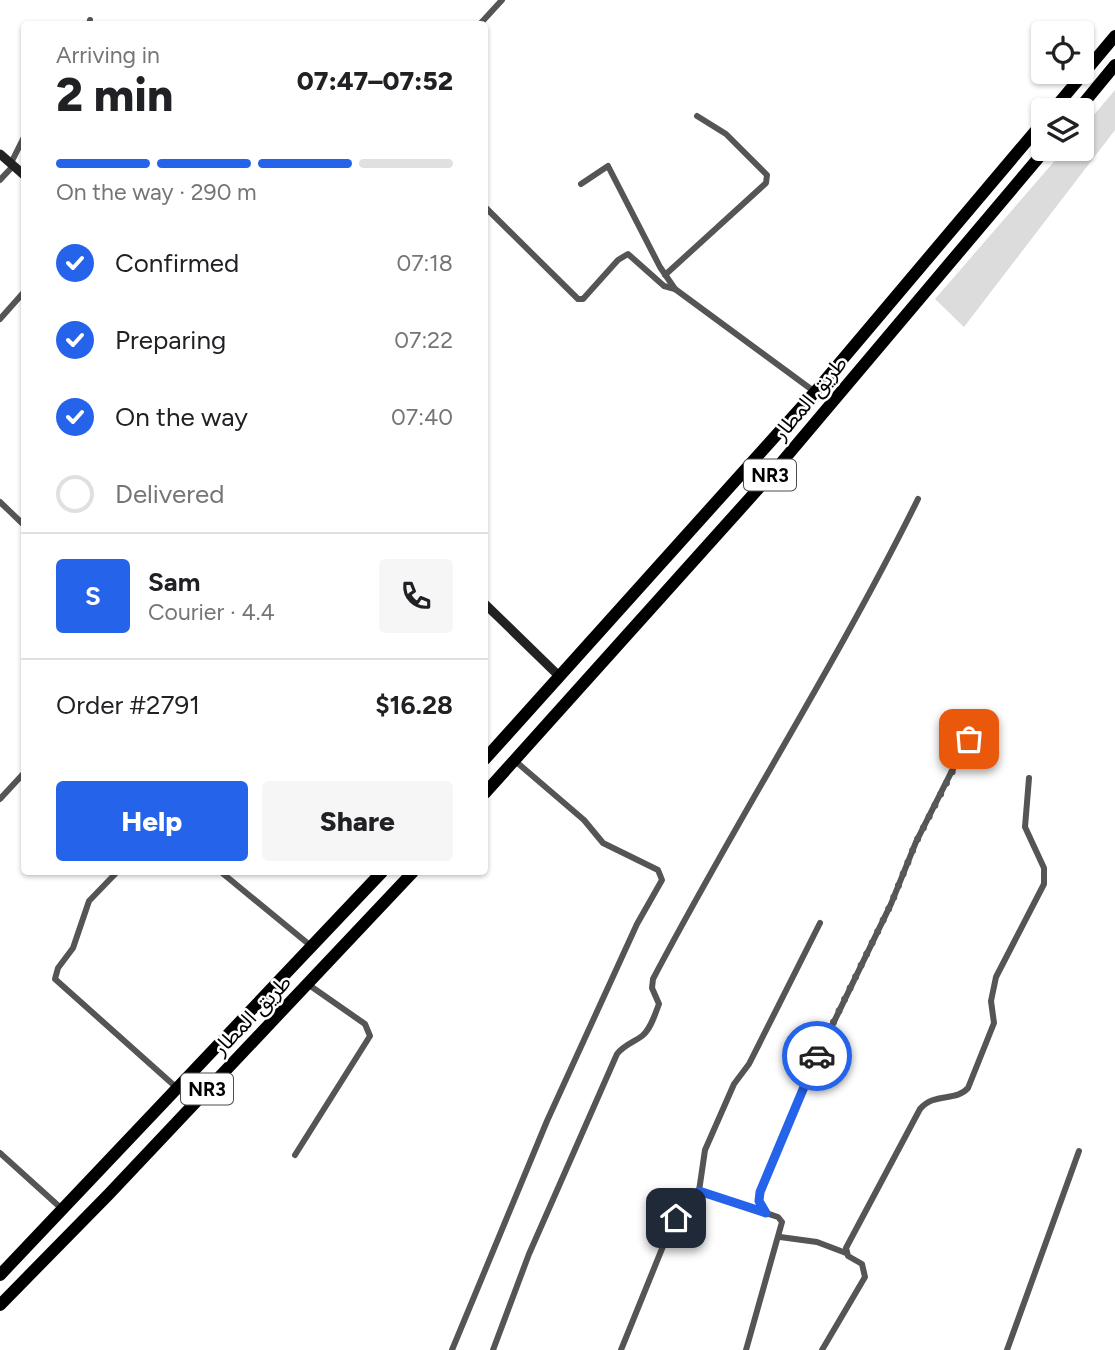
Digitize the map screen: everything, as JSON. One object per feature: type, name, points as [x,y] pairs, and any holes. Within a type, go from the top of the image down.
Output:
[{"type":"highway","points":[[1063,98],[1115,36]]},
{"type":"highway","points":[[1088,98],[1115,65]]},
{"type":"highway","name":"طريق المطار","points":[[488,756],[815,392],[1031,136]]},
{"type":"highway","name":"طريق المطار","points":[[488,790],[776,469],[1036,161]]},
{"type":"highway","name":"طريق المطار","points":[[0,1275],[379,875]]},
{"type":"highway","name":"طريق المطار","points":[[0,1304],[309,985],[409,875]]},
{"type":"street","points":[[483,21],[502,0]]},
{"type":"street","points":[[665,275],[766,183],[767,175],[726,134],[702,122],[697,116]]},
{"type":"street","points":[[0,169],[21,141]]},
{"type":"street","points":[[8,160],[21,172]]},
{"type":"street","points":[[0,180],[8,160]]},
{"type":"street","points":[[580,184],[608,166],[675,289],[815,392]]},
{"type":"street","points":[[488,210],[578,299],[583,299],[618,260],[628,254],[664,286],[675,289]]},
{"type":"street","points":[[0,318],[21,295]]},
{"type":"street","points":[[492,1350],[529,1254],[617,1054],[626,1044],[642,1036],[650,1025],[659,1004],[652,988],[653,979],[741,818],[847,637],[918,499]]},
{"type":"street","points":[[0,502],[21,522]]},
{"type":"street","points":[[488,607],[559,676]]},
{"type":"street","points":[[766,1213],[759,1201],[760,1192],[814,1063],[885,915],[916,842],[967,741],[977,737],[996,746]]},
{"type":"street","points":[[452,1350],[547,1121],[637,924],[663,877],[658,870],[603,843],[584,820],[514,760]]},
{"type":"street","points":[[0,799],[21,776]]},
{"type":"street","points":[[846,1253],[920,1108],[932,1099],[957,1096],[966,1091],[993,1028],[991,1001],[996,976],[1045,879],[1044,868],[1025,827],[1029,778]]},
{"type":"street","points":[[114,875],[89,901],[74,948],[58,968],[55,979],[178,1090]]},
{"type":"street","points":[[225,875],[312,947]]},
{"type":"street","points":[[621,1350],[672,1224],[699,1191],[705,1150],[734,1084],[749,1064],[820,923]]},
{"type":"street","points":[[295,1155],[370,1036],[365,1024],[309,985]]},
{"type":"street","points":[[1007,1350],[1079,1151]]},
{"type":"street","points":[[0,1153],[64,1210]]},
{"type":"street","points":[[699,1191],[766,1213],[782,1222],[780,1237],[746,1350]]},
{"type":"street","points":[[780,1237],[817,1242],[846,1253],[862,1264],[865,1277],[822,1350]]},
{"type":"shaded area","points":[[1115,90],[1115,130],[1094,157],[1094,115]]},
{"type":"shaded area","points":[[1055,161],[1091,161],[964,327],[935,299]]},
{"type":"way so far","points":[[817,1056],[891,904],[913,847],[969,739]]},
{"type":"route","points":[[676,1218],[699,1191],[766,1213],[759,1201],[760,1192],[817,1056]]}]
